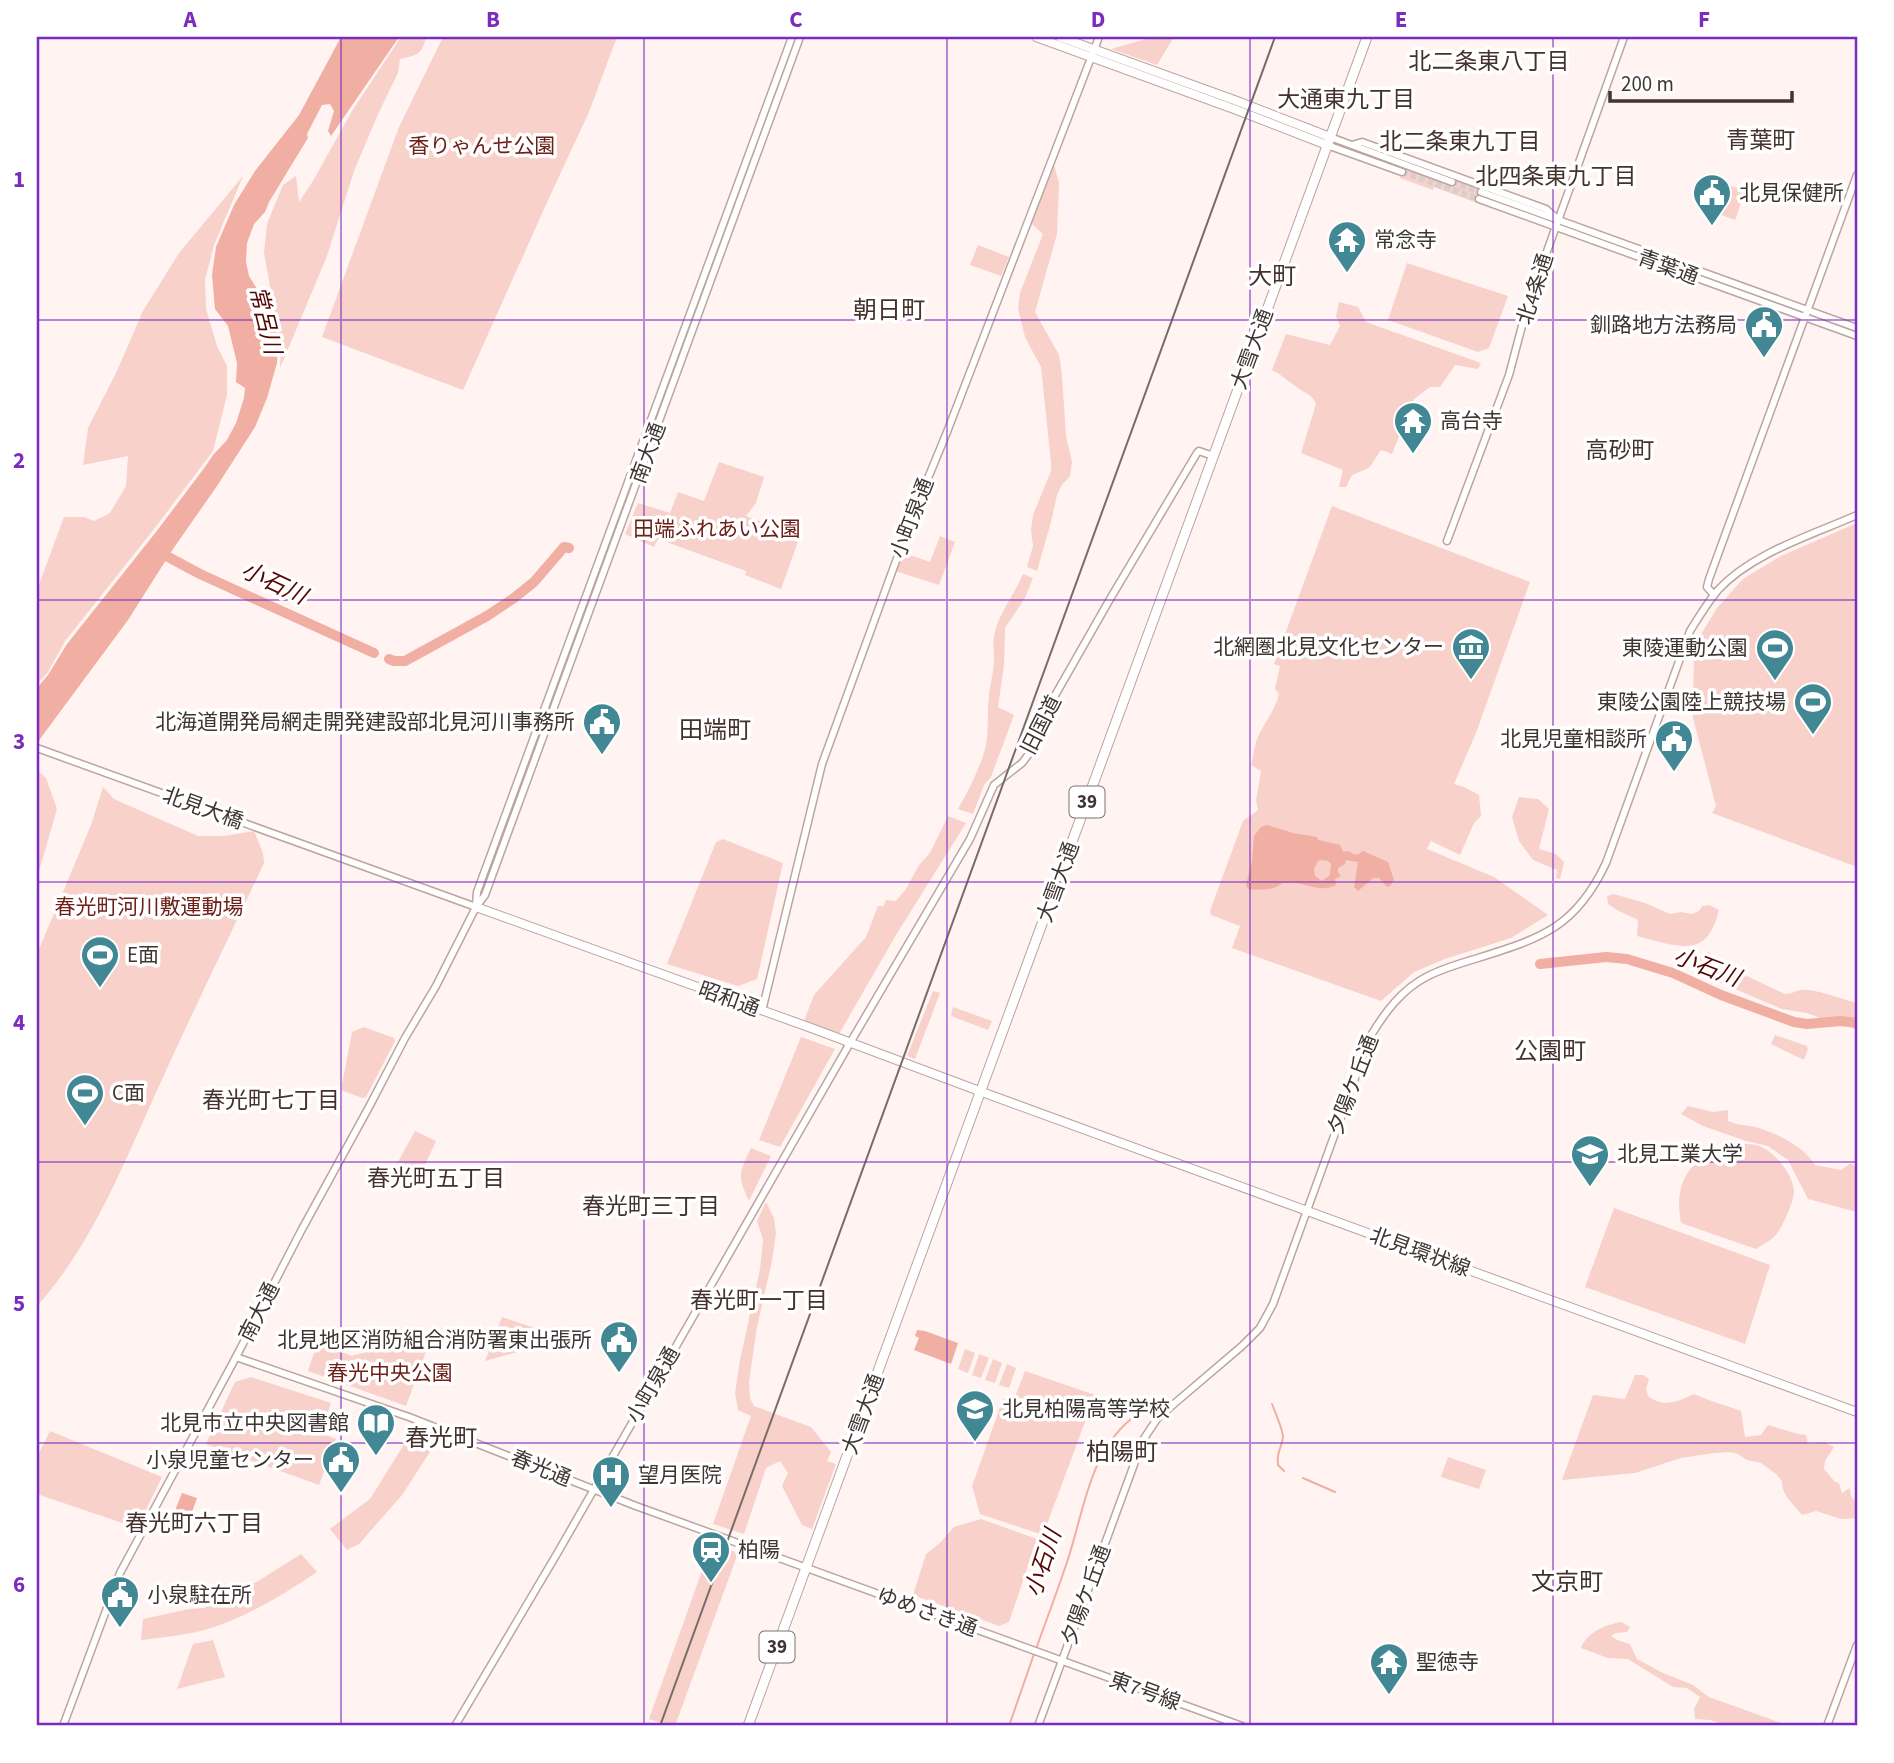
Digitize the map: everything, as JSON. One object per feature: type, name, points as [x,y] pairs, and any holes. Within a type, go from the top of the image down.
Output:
[{"type":"highway","name":"大雪大通","points":[[748,1726],[1367,37]]},
{"type":"main road","points":[[1036,37],[1093,53]]},
{"type":"main road","points":[[1060,37],[1093,53],[1222,104],[1328,141]]},
{"type":"main road","name":"昭和通","points":[[476,907],[982,1092]]},
{"type":"main road","name":"北見環状線","points":[[982,1092],[1857,1412]]},
{"type":"street","name":"南大通","points":[[476,907],[477,892],[792,37]]},
{"type":"street","name":"南大通","points":[[63,1726],[120,1573],[301,1231],[436,986],[476,907],[485,895],[800,37]]},
{"type":"street","name":"小町泉通","points":[[762,1011],[822,764],[912,517],[1099,37]]},
{"type":"street","name":"北4条通","points":[[1447,541],[1509,375],[1527,307],[1624,37]]},
{"type":"street","points":[[1328,141],[1352,145],[1452,181]]},
{"type":"street","points":[[1328,141],[1402,172]]},
{"type":"street","points":[[1352,145],[1362,142],[1546,209],[1557,223]]},
{"type":"street","points":[[1714,595],[1707,587],[1709,579],[1857,175]]},
{"type":"street","name":"青葉通","points":[[1480,196],[1806,313],[1857,336]]},
{"type":"street","name":"青葉通","points":[[1806,313],[1857,327]]},
{"type":"street","name":"旧国道","points":[[850,1043],[970,839],[994,785],[1022,763],[1032,750],[1060,688],[1181,478],[1199,451],[1213,456]]},
{"type":"street","name":"夕陽ケ丘通","points":[[1038,1726],[1143,1440],[1157,1419],[1260,1328],[1273,1304],[1370,1037],[1380,1020],[1393,1003],[1427,976],[1526,943],[1562,923],[1592,891],[1606,863],[1690,631],[1714,595],[1739,572],[1767,554],[1857,515]]},
{"type":"street","name":"北見大橋","points":[[37,748],[476,907]]},
{"type":"street","name":"小町泉通","points":[[455,1726],[850,1043]]},
{"type":"street","name":"春光通","points":[[236,1357],[419,1420],[594,1489],[806,1567]]},
{"type":"street","name":"ゆめさき通","points":[[806,1567],[1048,1655]]},
{"type":"street","points":[[1828,1726],[1857,1645]]},
{"type":"street","name":"東7号線","points":[[1048,1655],[1242,1726]]},
{"type":"green space","points":[[401,37],[426,37],[418,53],[400,59],[398,73],[354,171],[327,256],[280,368],[281,346],[264,253],[267,224],[283,185],[296,176],[299,202],[352,111]]},
{"type":"green space","name":"香りゃんせ公園","points":[[443,37],[617,37],[589,112],[463,390],[322,337],[399,127]]},
{"type":"green space","points":[[1153,37],[1179,37],[1172,40],[1157,65],[1111,49]]},
{"type":"green space","points":[[1053,161],[1059,183],[1057,234],[1035,312],[1059,355],[1066,436],[1072,462],[1070,476],[1057,495],[1037,571],[1027,567],[1033,546],[1031,530],[1033,515],[1051,471],[1051,462],[1041,367],[1025,337],[1018,308],[1020,293],[1043,234],[1031,223]]},
{"type":"green space","points":[[1404,167],[1452,183],[1453,179],[1482,189],[1477,203],[1400,178]]},
{"type":"green space","points":[[243,176],[214,245],[205,280],[206,309],[217,346],[227,366],[227,395],[213,451],[65,641],[48,672],[37,684],[37,590],[64,517],[84,517],[94,521],[110,513],[126,486],[128,456],[83,465],[88,428],[143,311],[179,253]]},
{"type":"green space","points":[[1708,177],[1745,191],[1735,220],[1697,206]]},
{"type":"green space","points":[[978,245],[1009,257],[1001,276],[970,265]]},
{"type":"green space","points":[[1407,263],[1508,296],[1489,348],[1478,352],[1388,320]]},
{"type":"green space","points":[[1339,302],[1358,307],[1366,322],[1481,363],[1478,369],[1455,365],[1440,387],[1430,387],[1414,399],[1392,454],[1381,450],[1369,468],[1352,475],[1346,487],[1339,487],[1343,470],[1301,453],[1316,404],[1311,396],[1272,370],[1286,334],[1330,345],[1340,326],[1336,316]]},
{"type":"green space","name":"田端ふれあい公園","points":[[719,462],[764,477],[756,503],[746,516],[800,536],[781,589],[745,575],[746,571],[658,539],[654,547],[625,534],[638,503],[670,513],[678,492],[704,501]]},
{"type":"green space","points":[[1332,506],[1530,582],[1476,733],[1454,784],[1479,795],[1481,816],[1474,823],[1460,855],[1431,841],[1427,849],[1494,877],[1548,915],[1511,938],[1414,972],[1381,1001],[1232,948],[1240,926],[1211,915],[1210,911],[1243,821],[1258,810],[1256,801],[1261,771],[1251,765],[1256,742],[1279,694],[1275,689],[1280,666],[1274,664]]},
{"type":"green space","name":"東陵運動公園","points":[[1857,523],[1857,867],[1712,813],[1716,806],[1693,718],[1694,646],[1717,608],[1743,579],[1781,556]]},
{"type":"green space","points":[[940,536],[955,542],[939,585],[892,570],[899,551],[930,562]]},
{"type":"green space","points":[[1023,574],[1033,578],[1025,598],[1005,628],[1004,665],[998,707],[1014,715],[991,777],[984,785],[973,814],[958,809],[978,770],[986,745],[995,632]]},
{"type":"green space","points":[[37,770],[46,778],[57,809],[37,878]]},
{"type":"green space","name":"春光町河川敷運動場","points":[[103,787],[114,799],[198,836],[224,836],[254,831],[264,863],[109,1196],[76,1254],[37,1306],[37,954],[91,825]]},
{"type":"green space","points":[[1519,797],[1538,799],[1549,809],[1539,849],[1556,854],[1564,862],[1560,879],[1556,878],[1557,870],[1533,860],[1519,841],[1512,817]]},
{"type":"green space","points":[[948,816],[966,823],[896,935],[839,1034],[804,1021],[814,995],[866,937],[878,906],[884,906],[886,900],[896,901],[906,889],[919,865],[930,853]]},
{"type":"green space","points":[[723,839],[783,863],[757,979],[738,986],[667,964],[716,842]]},
{"type":"green space","points":[[1614,894],[1670,914],[1692,914],[1702,906],[1709,905],[1719,910],[1714,926],[1705,939],[1687,946],[1667,944],[1637,936],[1638,920],[1608,904],[1607,896]]},
{"type":"green space","points":[[1710,952],[1713,960],[1785,994],[1807,990],[1857,1003],[1857,1030],[1807,1013],[1782,1009],[1700,974],[1698,963],[1703,954]]},
{"type":"green space","points":[[933,991],[940,993],[915,1059],[907,1056]]},
{"type":"green space","points":[[953,1007],[992,1021],[988,1030],[951,1016]]},
{"type":"green space","points":[[364,1027],[394,1038],[395,1041],[366,1097],[362,1098],[341,1090],[352,1032]]},
{"type":"green space","points":[[1775,1035],[1807,1046],[1804,1060],[1771,1044]]},
{"type":"green space","points":[[801,1037],[835,1049],[780,1147],[759,1140]]},
{"type":"green space","points":[[1688,1106],[1713,1112],[1728,1110],[1728,1121],[1780,1136],[1804,1151],[1815,1165],[1841,1170],[1851,1163],[1857,1169],[1857,1212],[1808,1199],[1788,1160],[1768,1146],[1703,1126],[1681,1114]]},
{"type":"green space","points":[[415,1131],[436,1141],[414,1189],[388,1180]]},
{"type":"green space","points":[[1740,1144],[1757,1145],[1776,1157],[1793,1184],[1792,1200],[1778,1232],[1756,1249],[1681,1223],[1680,1192],[1691,1169],[1711,1153]]},
{"type":"green space","points":[[751,1148],[771,1156],[749,1201],[741,1174]]},
{"type":"green space","points":[[766,1202],[774,1218],[776,1233],[757,1327],[749,1382],[750,1398],[754,1406],[811,1427],[831,1452],[827,1461],[836,1464],[812,1529],[802,1525],[782,1486],[788,1473],[780,1461],[766,1468],[744,1534],[713,1524],[751,1416],[738,1410],[735,1393],[760,1269],[763,1240],[757,1221]]},
{"type":"green space","points":[[1614,1208],[1770,1265],[1745,1344],[1585,1287]]},
{"type":"green space","points":[[502,1317],[556,1335],[550,1343],[485,1361]]},
{"type":"green space","name":"春光中央公園","points":[[307,1334],[351,1356],[420,1339],[428,1346],[406,1406],[308,1371],[316,1347],[302,1342]]},
{"type":"green space","points":[[965,1349],[975,1353],[968,1373],[958,1369]]},
{"type":"green space","points":[[979,1354],[989,1358],[981,1378],[972,1375]]},
{"type":"green space","points":[[993,1359],[1002,1363],[995,1383],[985,1380]]},
{"type":"green space","points":[[1007,1364],[1016,1368],[1009,1388],[999,1385]]},
{"type":"green space","points":[[1025,1371],[1095,1395],[1043,1535],[980,1514],[972,1486],[1003,1399],[1013,1402]]},
{"type":"green space","points":[[1635,1375],[1643,1375],[1649,1379],[1646,1389],[1648,1396],[1659,1402],[1676,1401],[1694,1394],[1741,1411],[1745,1437],[1761,1435],[1768,1425],[1806,1435],[1808,1444],[1824,1442],[1834,1447],[1825,1461],[1824,1469],[1839,1483],[1842,1493],[1850,1488],[1851,1496],[1857,1504],[1857,1518],[1841,1519],[1816,1511],[1802,1515],[1786,1495],[1782,1481],[1776,1474],[1761,1463],[1730,1452],[1681,1458],[1635,1473],[1562,1480],[1593,1395],[1625,1399]]},
{"type":"green space","points":[[251,1377],[331,1403],[321,1433],[336,1439],[319,1485],[206,1444],[235,1382]]},
{"type":"green space","points":[[413,1430],[439,1438],[402,1495],[359,1544],[347,1550],[330,1529],[370,1499]]},
{"type":"green space","points":[[50,1431],[162,1477],[137,1528],[37,1494],[37,1457]]},
{"type":"green space","points":[[1448,1457],[1486,1470],[1479,1489],[1441,1477]]},
{"type":"green space","points":[[981,1519],[1037,1539],[1009,1622],[999,1626],[913,1595],[926,1554],[954,1527]]},
{"type":"green space","points":[[712,1543],[738,1553],[675,1726],[671,1726],[649,1719]]},
{"type":"green space","points":[[301,1554],[317,1572],[266,1604],[211,1628],[141,1640],[143,1619],[204,1608],[235,1594]]},
{"type":"green space","points":[[1621,1622],[1630,1627],[1627,1632],[1611,1636],[1630,1644],[1637,1659],[1693,1685],[1709,1697],[1790,1726],[1720,1726],[1720,1723],[1710,1720],[1695,1719],[1694,1709],[1700,1697],[1687,1688],[1673,1687],[1628,1659],[1608,1658],[1581,1648],[1597,1630]]},
{"type":"green space","points":[[213,1640],[225,1677],[177,1689],[193,1644]]},
{"type":"water","name":"常呂川","points":[[341,37],[399,37],[331,136],[328,131],[334,111],[330,104],[322,105],[307,134],[308,138],[265,212],[254,224],[247,243],[246,262],[249,276],[267,305],[278,335],[277,363],[255,427],[128,620],[37,743],[37,688],[67,644],[227,440],[236,423],[245,388],[236,382],[237,363],[228,326],[215,309],[212,275],[216,247],[234,205],[255,171],[299,115]]},
{"type":"water","points":[[1267,825],[1317,837],[1318,840],[1340,845],[1343,852],[1348,851],[1355,855],[1363,851],[1388,862],[1394,880],[1387,887],[1379,878],[1373,878],[1358,891],[1354,887],[1358,862],[1346,860],[1345,864],[1338,868],[1341,876],[1335,879],[1336,885],[1330,887],[1282,883],[1270,889],[1248,889],[1246,885],[1254,836],[1261,827]],"holes":[[[1318,861],[1328,861],[1331,864],[1330,875],[1322,881],[1315,876],[1314,869]]]},
{"type":"water","points":[[917,1330],[958,1343],[951,1364],[914,1350],[919,1338],[915,1336]]},
{"type":"water","points":[[182,1493],[197,1498],[186,1529],[170,1523]]},
{"type":"waterway","name":"小石川","points":[[389,659],[405,661],[487,616],[534,582],[564,547],[569,548]]},
{"type":"waterway","name":"小石川","points":[[157,551],[200,574],[374,653]]},
{"type":"waterway","name":"小石川","points":[[1540,964],[1606,957],[1627,959],[1673,973],[1721,995],[1794,1022],[1857,1023]]},
{"type":"waterway","points":[[1272,1404],[1283,1434],[1278,1465],[1284,1471]]},
{"type":"waterway","name":"小石川","points":[[1036,1649],[1097,1465],[1117,1433],[1131,1419]]},
{"type":"waterway","points":[[1303,1478],[1335,1492]]},
{"type":"waterway","name":"小石川","points":[[1009,1726],[1034,1654]]},
{"type":"tunnel","points":[[1402,172],[1479,199]]},
{"type":"tunnel","points":[[1452,182],[1481,192]]},
{"type":"railway","points":[[660,1726],[1275,37]]},
{"type":"place","name":"北見保健所","points":[[1712,227]]},
{"type":"place","name":"常念寺","points":[[1347,274]]},
{"type":"place","name":"釧路地方法務局","points":[[1764,359]]},
{"type":"place","name":"高台寺","points":[[1413,455]]},
{"type":"place","name":"北網圏北見文化センター","points":[[1471,681]]},
{"type":"place","name":"東陵運動公園","points":[[1775,682]]},
{"type":"place","name":"東陵公園陸上競技場","points":[[1813,736]]},
{"type":"place","name":"北海道開発局網走開発建設部北見河川事務所","points":[[602,756]]},
{"type":"place","name":"北見児童相談所","points":[[1674,773]]},
{"type":"place","name":"E面","points":[[100,989]]},
{"type":"place","name":"C面","points":[[85,1127]]},
{"type":"place","name":"北見工業大学","points":[[1590,1188]]},
{"type":"place","name":"北見地区消防組合消防署東出張所","points":[[619,1374]]},
{"type":"place","name":"北見柏陽高等学校","points":[[975,1443]]},
{"type":"place","name":"北見市立中央図書館","points":[[376,1457]]},
{"type":"place","name":"小泉児童センター","points":[[341,1494]]},
{"type":"place","name":"望月医院","points":[[611,1509]]},
{"type":"place","name":"柏陽","points":[[711,1584]]},
{"type":"place","name":"小泉駐在所","points":[[120,1629]]},
{"type":"place","name":"聖徳寺","points":[[1389,1696]]},
{"type":"district","name":"北二条東八丁目","points":[[1489,61]]},
{"type":"district","name":"大通東九丁目","points":[[1346,99]]},
{"type":"district","name":"青葉町","points":[[1761,140]]},
{"type":"district","name":"北二条東九丁目","points":[[1460,141]]},
{"type":"district","name":"北四条東九丁目","points":[[1556,176]]},
{"type":"district","name":"大町","points":[[1272,276]]},
{"type":"district","name":"朝日町","points":[[889,310]]},
{"type":"district","name":"高砂町","points":[[1620,450]]},
{"type":"district","name":"田端町","points":[[715,730]]},
{"type":"district","name":"公園町","points":[[1550,1051]]},
{"type":"district","name":"春光町七丁目","points":[[271,1100]]},
{"type":"district","name":"春光町五丁目","points":[[436,1178]]},
{"type":"district","name":"春光町三丁目","points":[[651,1206]]},
{"type":"district","name":"春光町一丁目","points":[[759,1300]]},
{"type":"district","name":"春光町","points":[[441,1438]]},
{"type":"district","name":"柏陽町","points":[[1122,1452]]},
{"type":"district","name":"春光町六丁目","points":[[194,1523]]},
{"type":"district","name":"文京町","points":[[1567,1582]]}]
